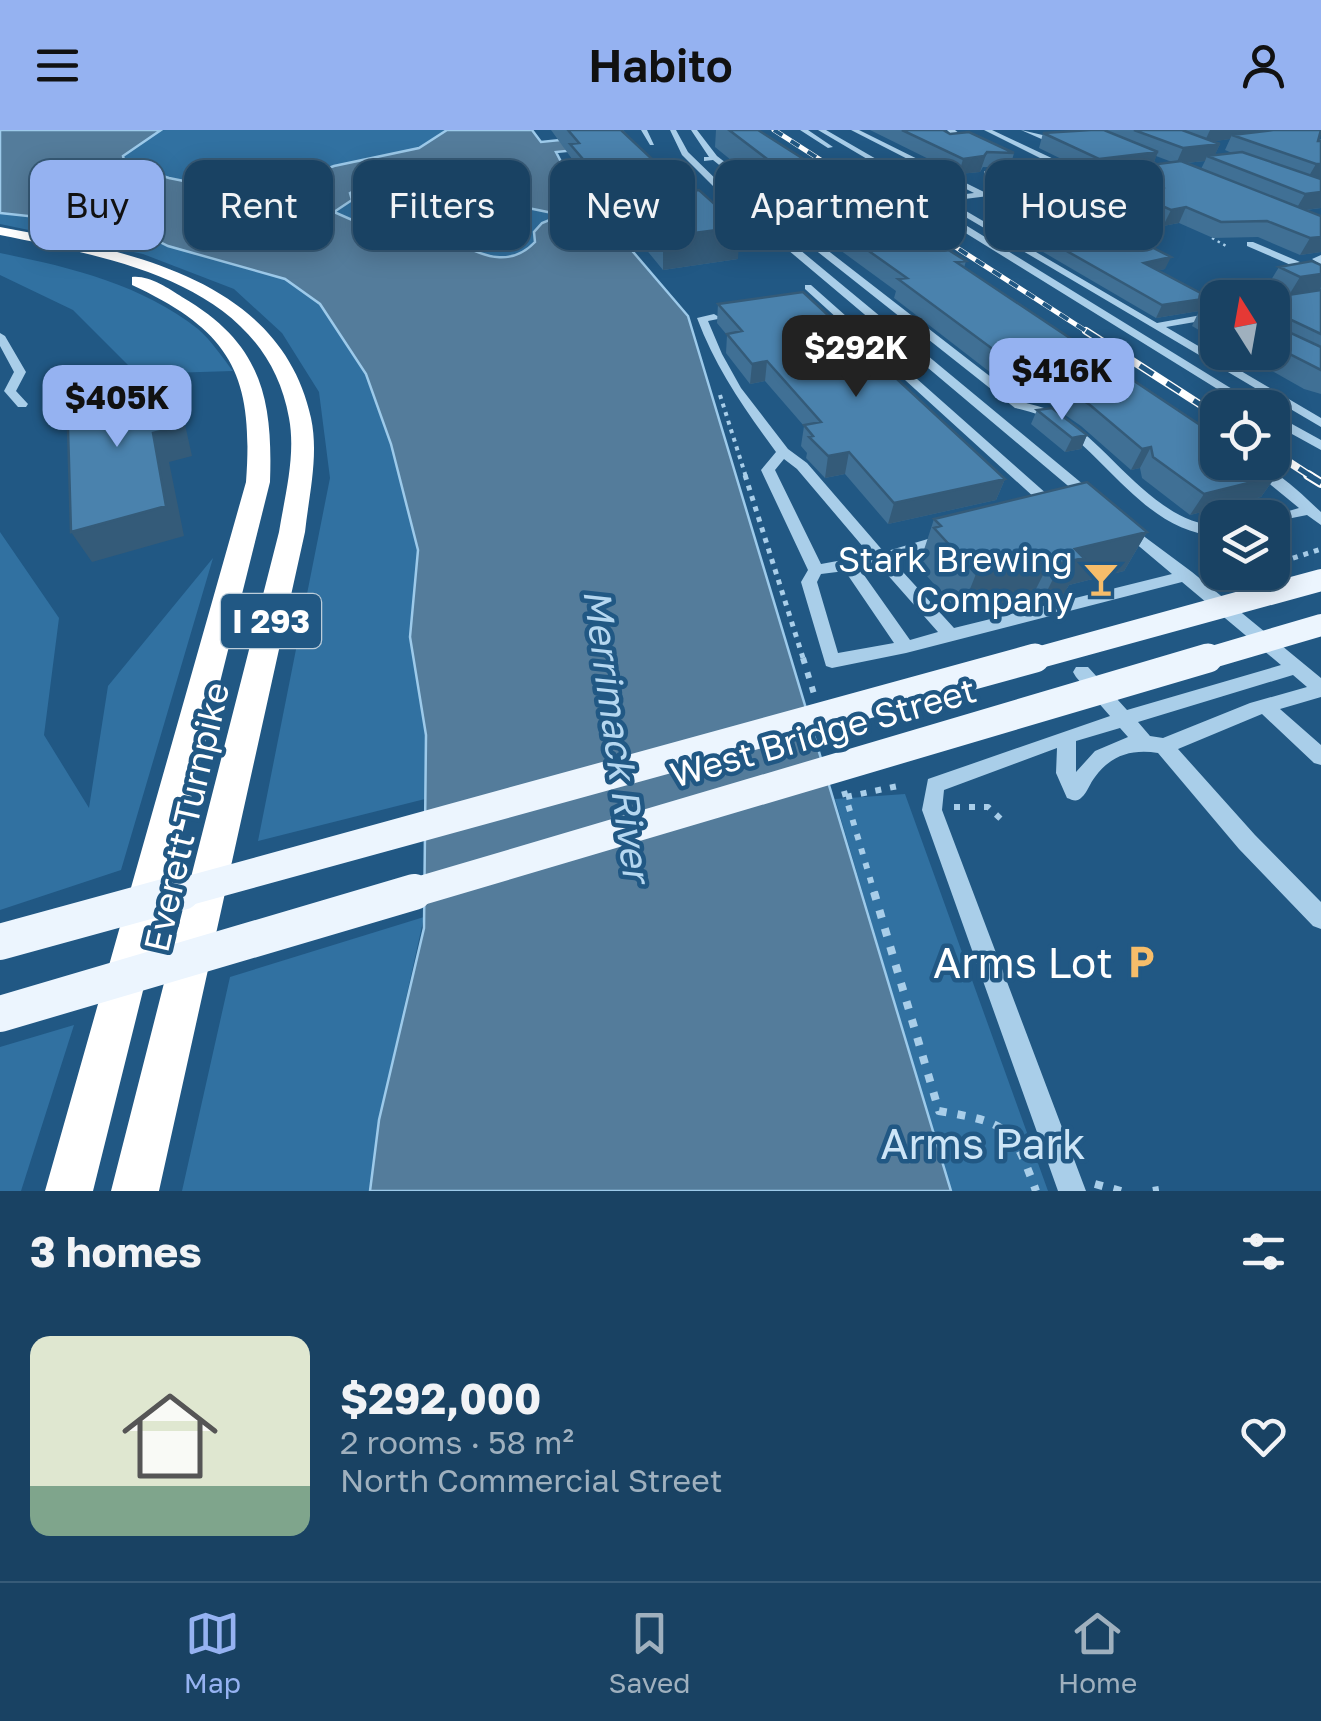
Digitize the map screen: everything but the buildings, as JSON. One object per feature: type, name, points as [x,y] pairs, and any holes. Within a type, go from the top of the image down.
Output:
[{"type":"highway","name":"Everett Turnpike","points":[[0,232],[153,266],[218,298],[267,342],[293,389],[300,418],[302,451],[292,532],[134,1191]]},
{"type":"highway","name":"Everett Turnpike","points":[[0,245],[102,268],[176,299],[205,320],[240,360],[259,413],[258,482],[253,510],[69,1191]]},
{"type":"main road","name":"West Bridge Street","points":[[0,942],[1321,580]]},
{"type":"main road","name":"West Bridge Street","points":[[0,1014],[1321,624]]},
{"type":"street","points":[[644,130],[652,144]]},
{"type":"street","points":[[674,130],[683,156],[715,187]]},
{"type":"street","points":[[694,130],[696,139],[717,160]]},
{"type":"street","points":[[803,130],[853,160]]},
{"type":"street","points":[[821,130],[873,160]]},
{"type":"street","points":[[854,130],[982,195]]},
{"type":"street","points":[[922,130],[950,144],[962,142],[948,135],[958,134],[950,130]]},
{"type":"street","points":[[987,130],[1048,160]]},
{"type":"street","points":[[1024,130],[1046,140],[1066,138],[1056,130]]},
{"type":"street","points":[[978,138],[1027,160]]},
{"type":"street","points":[[778,149],[794,160]]},
{"type":"street","points":[[1014,154],[1031,151]]},
{"type":"street","points":[[683,156],[714,158]]},
{"type":"street","points":[[965,197],[985,195]]},
{"type":"street","points":[[965,214],[1321,423]]},
{"type":"street","points":[[965,228],[1228,390]]},
{"type":"street","points":[[1250,244],[1321,275]]},
{"type":"street","points":[[787,250],[1103,508]]},
{"type":"street","points":[[821,250],[1020,406],[1054,416],[1178,521],[1200,532]]},
{"type":"street","points":[[836,288],[808,287],[1052,506]]},
{"type":"street","points":[[806,303],[823,301]]},
{"type":"street","points":[[838,314],[864,310]]},
{"type":"street","points":[[708,318],[716,354],[736,389],[783,452],[802,466],[950,635]]},
{"type":"street","points":[[1156,326],[1200,318]]},
{"type":"street","points":[[0,336],[20,372],[10,391],[22,404]]},
{"type":"street","points":[[1290,414],[1321,408]]},
{"type":"street","points":[[1290,428],[1321,446]]},
{"type":"street","points":[[783,452],[768,470],[816,570]]},
{"type":"street","points":[[1271,480],[1316,515]]},
{"type":"street","points":[[1033,512],[1089,496]]},
{"type":"street","points":[[1290,517],[1316,515]]},
{"type":"street","points":[[1116,520],[1321,689]]},
{"type":"street","points":[[816,570],[881,558],[957,535]]},
{"type":"street","points":[[849,565],[906,646]]},
{"type":"street","points":[[816,570],[810,582],[832,661],[1191,581]]},
{"type":"street","points":[[1072,1191],[932,810],[935,785],[1123,717],[1296,667]]},
{"type":"street","points":[[1082,672],[1321,918]]},
{"type":"street","points":[[1066,736],[1066,773],[1074,792],[1098,757],[1128,743],[1154,745],[1321,689]]},
{"type":"street","points":[[1265,706],[1321,758]]},
{"type":"path","points":[[1212,238],[1226,246],[1218,247]]},
{"type":"path","points":[[1290,560],[1321,550]]},
{"type":"path","points":[[846,797],[898,786]]},
{"type":"path","points":[[933,798],[960,810],[988,807],[1004,822]]},
{"type":"path","points":[[992,1120],[1015,1135],[1036,1191]]},
{"type":"green space","points":[[161,130],[447,130],[419,148],[333,166],[333,160],[184,160],[184,181],[164,176],[164,160],[124,160],[123,156]]},
{"type":"green space","points":[[353,192],[353,221],[333,212],[352,200]]},
{"type":"green space","points":[[530,198],[550,208],[550,219],[534,232],[535,241],[530,246]]},
{"type":"green space","points":[[0,213],[30,216],[30,230],[0,224]]},
{"type":"green space","points":[[164,244],[285,279],[320,304],[366,374],[391,444],[418,550],[410,637],[426,735],[425,799],[258,841],[330,478],[319,392],[282,333],[234,289],[124,250],[164,250]]},
{"type":"green space","points":[[474,250],[525,250],[500,257]]},
{"type":"green space","points":[[0,253],[78,271],[153,300],[198,329],[233,371],[137,374],[73,310],[0,275]]},
{"type":"green space","points":[[0,532],[59,618],[44,735],[89,808],[108,686],[213,558],[121,870],[0,910]]},
{"type":"green space","name":"Arms Park","points":[[905,794],[1048,1191],[951,1191],[835,799]]},
{"type":"green space","points":[[424,917],[379,1120],[370,1191],[182,1191],[230,977]]},
{"type":"green space","points":[[74,1025],[21,1191],[0,1191],[0,1047]]},
{"type":"water","points":[[0,130],[161,130],[123,156],[124,160],[30,160],[30,216],[0,213]]},
{"type":"water","points":[[447,130],[532,130],[541,142],[570,139],[625,145],[556,152],[560,160],[550,160],[550,213],[530,208],[530,160],[362,160],[419,148]]},
{"type":"water","name":"Merrimack River","points":[[353,162],[352,200],[334,212],[353,220],[353,250],[474,250],[509,257],[530,250],[535,242],[534,232],[550,220],[550,250],[631,250],[688,316],[951,1191],[370,1191],[379,1120],[424,928],[426,735],[410,637],[418,550],[391,444],[366,374],[320,304],[285,279],[168,246],[164,244],[164,176],[184,181],[184,250],[333,250],[333,166]]},
{"type":"railway","points":[[774,130],[1089,333]]},
{"type":"railway","points":[[1086,331],[1200,404]]},
{"type":"railway","points":[[1290,463],[1312,477]]},
{"type":"railway","points":[[1308,475],[1321,483]]},
{"type":"place","name":"Stark Brewing Company","points":[[1101,579]]},
{"type":"place","name":"Arms Lot","points":[[1141,962]]}]
